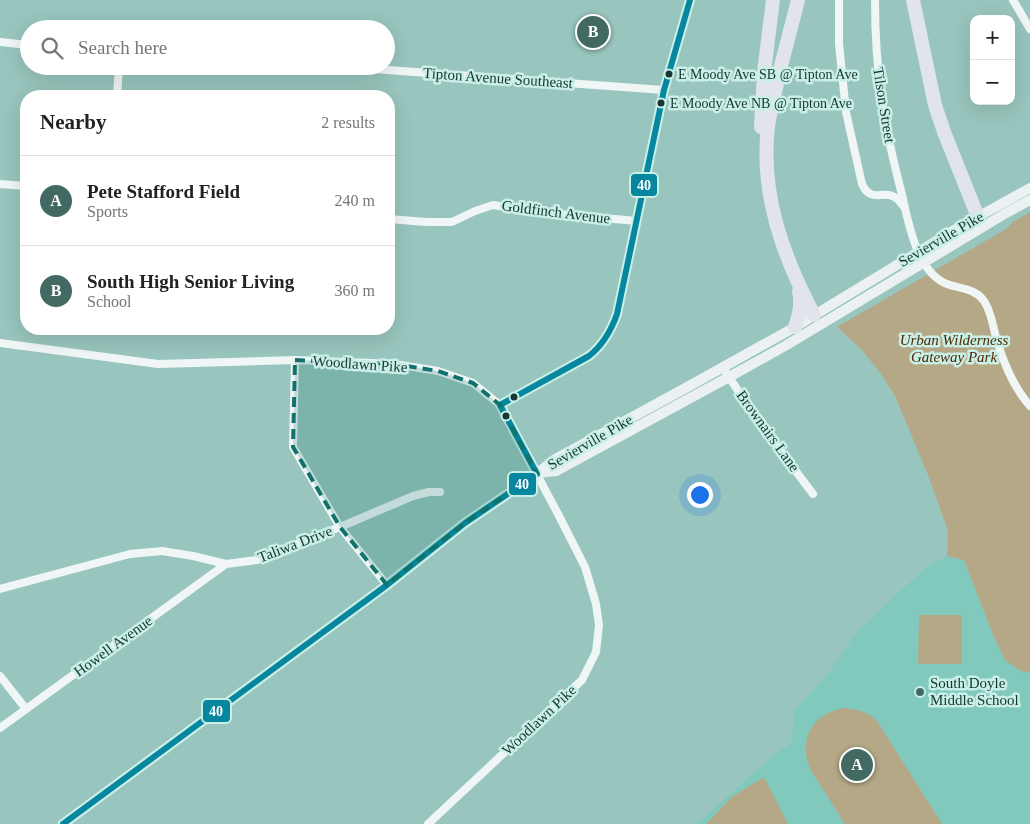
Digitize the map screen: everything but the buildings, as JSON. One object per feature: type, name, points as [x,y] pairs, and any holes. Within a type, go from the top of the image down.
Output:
[{"type":"highway","points":[[773,0],[762,94],[761,145],[776,226],[787,260],[817,320]]},
{"type":"highway","points":[[767,170],[768,127],[773,99],[798,0]]},
{"type":"highway","points":[[913,0],[936,105],[944,132],[980,222]]},
{"type":"highway","points":[[795,276],[801,297],[798,320],[795,327]]},
{"type":"main road","name":"Sevierville Pike","points":[[537,474],[552,461],[795,327],[817,320],[869,295],[944,249],[1030,188]]},
{"type":"main road","name":"Sevierville Pike","points":[[537,474],[556,471],[729,377],[817,320],[865,284],[956,230],[980,222],[1030,200]]},
{"type":"main road","points":[[63,824],[387,585],[465,523],[537,474]]},
{"type":"street","points":[[500,405],[592,354],[604,342],[612,328],[617,314],[664,90],[690,0]]},
{"type":"street","points":[[838,0],[846,112],[862,184],[866,191],[880,196],[888,194],[893,189],[898,177]]},
{"type":"street","name":"Tilson Street","points":[[875,0],[877,58],[882,102],[904,208],[916,247],[921,259],[939,281],[971,291],[984,302],[992,319],[1008,372],[1022,397],[1030,406]]},
{"type":"street","points":[[1012,0],[1030,29]]},
{"type":"street","points":[[0,42],[20,43]]},
{"type":"street","name":"Tipton Avenue Southeast","points":[[395,71],[664,90]]},
{"type":"street","points":[[117,90],[118,75]]},
{"type":"street","points":[[0,184],[20,186]]},
{"type":"street","points":[[888,194],[897,198],[904,208]]},
{"type":"street","name":"Goldfinch Avenue","points":[[395,219],[452,222],[493,205],[547,213],[637,221]]},
{"type":"street","name":"Woodlawn Pike","points":[[0,343],[158,364],[295,360],[394,364],[438,371],[473,383],[500,405],[585,568],[596,604],[599,625],[596,652],[582,680],[431,821]]},
{"type":"street","points":[[295,360],[293,447],[340,527],[387,585]]},
{"type":"street","name":"Brownairs Lane","points":[[723,368],[756,418],[813,494]]},
{"type":"street","name":"Taliwa Drive","points":[[0,589],[130,554],[162,551],[226,564],[257,560],[413,496],[429,492],[440,492]]},
{"type":"street","name":"Howell Avenue","points":[[0,728],[226,564]]},
{"type":"street","points":[[0,676],[26,709]]},
{"type":"street","points":[[431,821],[440,824]]},
{"type":"highlighted area","points":[[295,360],[394,364],[438,371],[473,383],[500,405],[537,474],[465,523],[387,585],[340,527],[293,447]]},
{"type":"shaded area","name":"South Doyle Middle School","points":[[947,556],[964,560],[993,635],[1005,660],[1024,673],[1030,671],[1030,824],[697,824],[774,755],[791,743],[795,709],[827,676],[856,633],[926,567]]},
{"type":"green space","name":"Urban Wilderness Gateway Park","points":[[1030,212],[1030,671],[1024,673],[1005,660],[993,635],[964,560],[947,556],[948,531],[928,475],[895,396],[879,371],[860,348],[837,327],[1006,229],[1013,222]]},
{"type":"green space","points":[[919,615],[962,615],[962,664],[918,664]]},
{"type":"green space","points":[[844,708],[862,712],[877,721],[942,824],[845,824],[810,769],[806,748],[810,730],[816,722],[833,711]]},
{"type":"green space","points":[[764,777],[788,824],[706,824],[733,796]]},
{"type":"transit line","name":"40","points":[[63,824],[387,585],[465,523],[537,474],[500,405],[589,356],[606,337],[612,326],[617,314],[664,90],[690,0]]},
{"type":"place","name":"South High Senior Living","points":[[593,32]]},
{"type":"place","name":"E Moody Ave SB @ Tipton Ave","points":[[669,74]]},
{"type":"place","name":"E Moody Ave NB @ Tipton Ave","points":[[661,103]]},
{"type":"place","name":"South Doyle Middle School","points":[[920,692]]},
{"type":"place","name":"Pete Stafford Field","points":[[857,765]]}]
